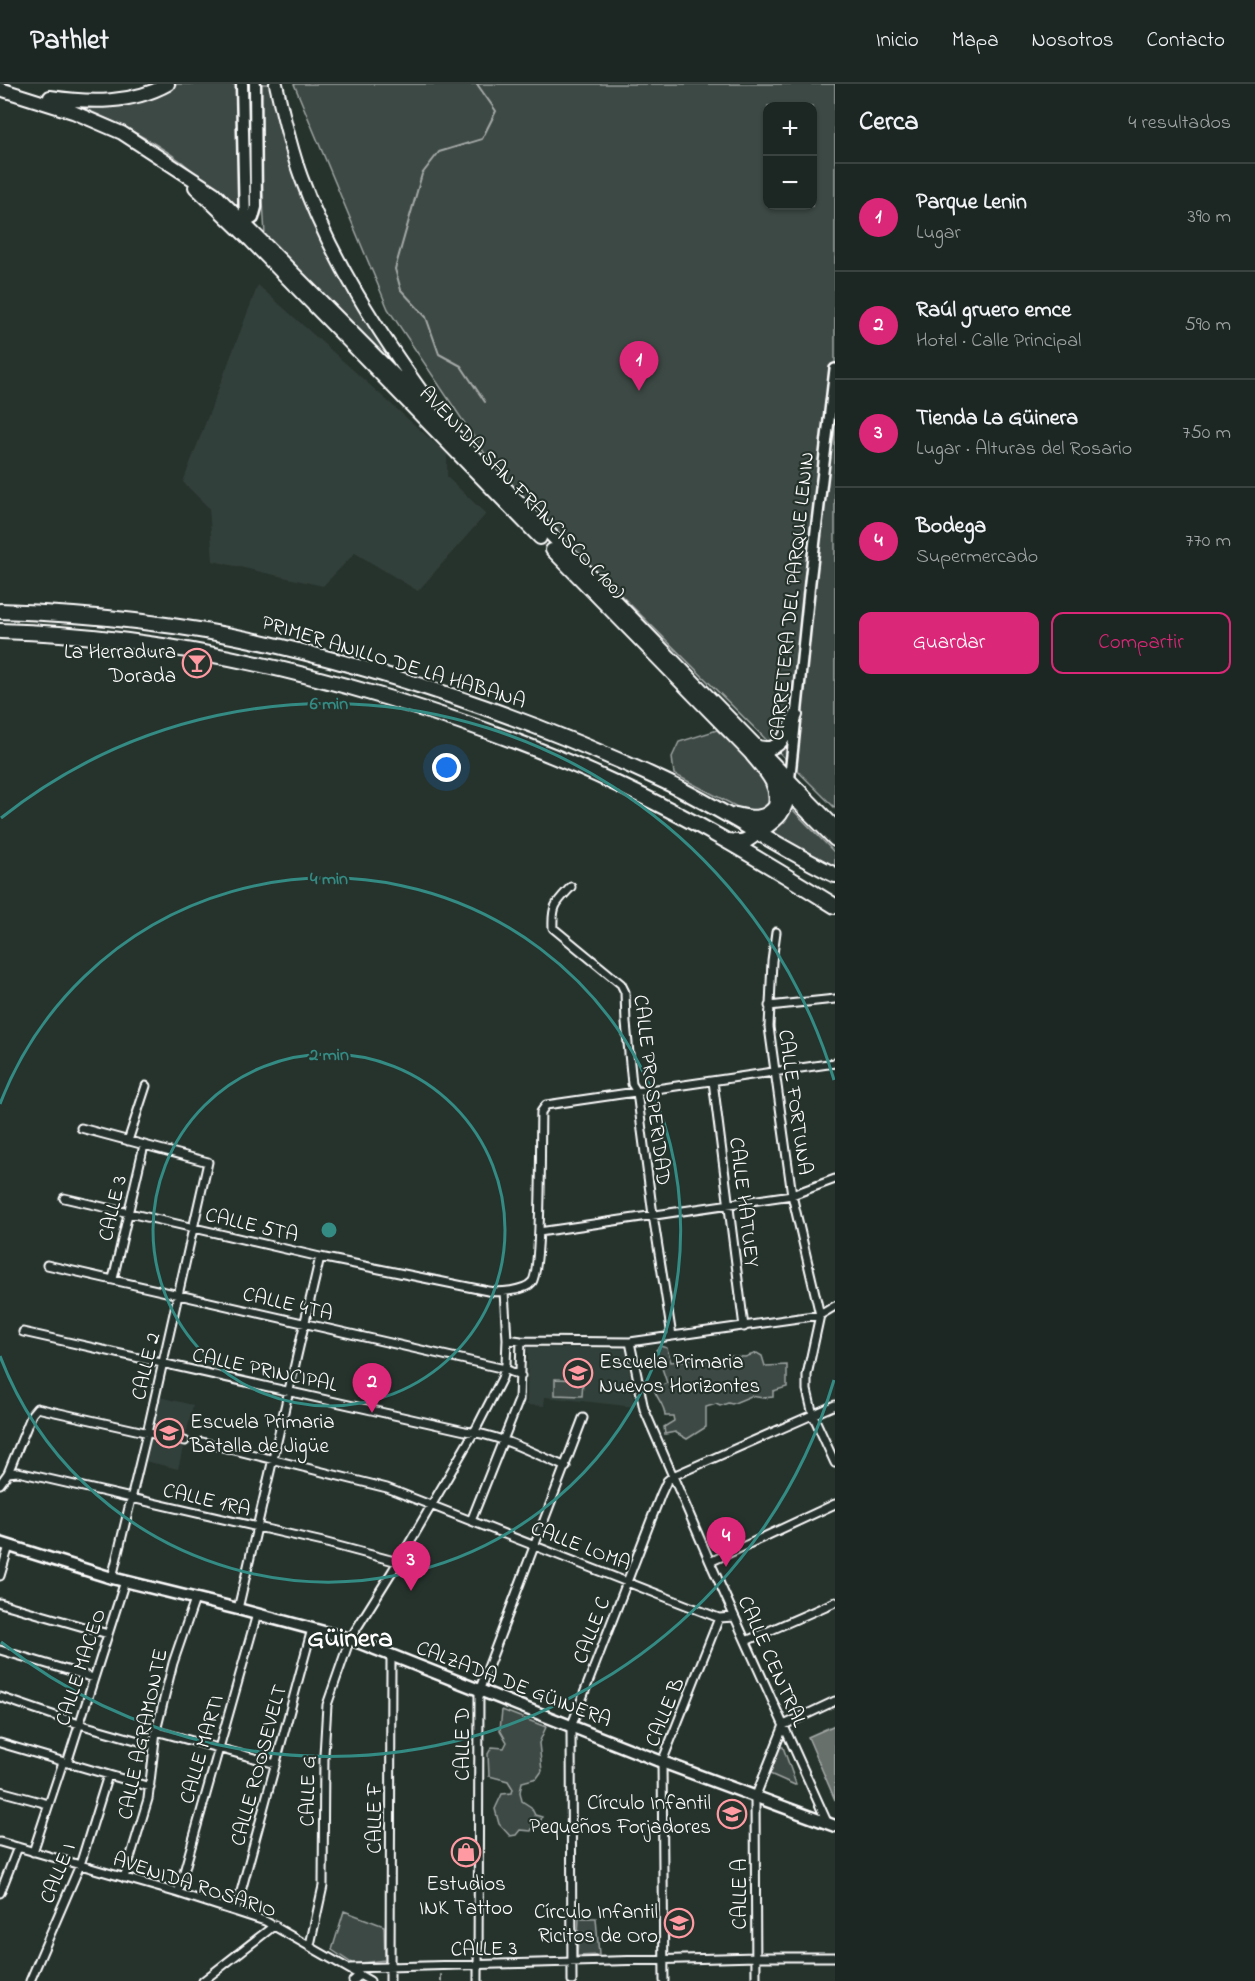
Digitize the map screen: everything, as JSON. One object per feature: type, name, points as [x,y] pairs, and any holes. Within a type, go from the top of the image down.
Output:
[{"type":"highway","points":[[0,89],[85,102],[135,97],[156,91],[168,84]]},
{"type":"highway","points":[[276,84],[300,176],[334,253],[355,294],[377,329],[451,432]]},
{"type":"highway","name":"AVENIDA SAN FRANCISCO (100)","points":[[0,89],[37,99],[99,122],[141,144],[182,173],[239,224],[451,432],[754,751]]},
{"type":"highway","name":"AVENIDA SAN FRANCISCO (100)","points":[[239,224],[251,241],[754,751],[835,827]]},
{"type":"highway","name":"PRIMER ANILLO DE LA HABANA","points":[[0,611],[147,623],[213,633],[270,644],[353,666],[547,730],[657,778],[722,811]]},
{"type":"highway","name":"PRIMER ANILLO DE LA HABANA","points":[[0,631],[115,639],[203,651],[269,665],[434,712],[561,759],[646,798],[726,841],[835,906]]},
{"type":"highway","points":[[776,806],[778,794],[774,781],[754,751],[778,744],[786,735],[796,715]]},
{"type":"highway","points":[[722,811],[760,818],[770,814],[789,786]]},
{"type":"highway","points":[[726,841],[739,843],[747,841],[769,826],[786,804],[789,786]]},
{"type":"highway","name":"AVENIDA SAN FRANCISCO (100)","points":[[789,786],[835,840]]},
{"type":"highway","points":[[722,811],[835,874]]},
{"type":"main road","points":[[242,84],[239,224],[253,218],[256,207],[255,84]]},
{"type":"main road","name":"CALZADA DE GÜINERA","points":[[4,1545],[112,1578],[350,1639],[571,1727],[831,1825]]},
{"type":"street","name":"CARRETERA DEL PARQUE LENIN","points":[[789,786],[831,434],[835,369]]},
{"type":"street","name":"CALLE PROSPERIDAD","points":[[572,887],[552,910],[553,928],[624,988],[632,1084],[637,1092],[652,1215],[672,1336]]},
{"type":"street","name":"CALLE FORTUNA","points":[[776,932],[771,961],[769,1006],[774,1071],[792,1195],[820,1315],[807,1382],[813,1415],[835,1463]]},
{"type":"street","points":[[769,1006],[835,999]]},
{"type":"street","points":[[505,1369],[507,1339],[504,1292],[527,1286],[534,1280],[536,1270],[541,1112],[546,1105],[835,1063]]},
{"type":"street","name":"CALLE HATUEY","points":[[713,1081],[744,1327]]},
{"type":"street","points":[[128,1141],[146,1086]]},
{"type":"street","points":[[81,1128],[144,1145]]},
{"type":"street","name":"CALLE 2","points":[[112,1578],[208,1162],[144,1145]]},
{"type":"street","name":"CALLE 3","points":[[113,1279],[144,1145]]},
{"type":"street","points":[[538,1232],[792,1195],[835,1179]]},
{"type":"street","name":"CALLE 5TA","points":[[64,1198],[320,1257],[488,1291],[504,1292]]},
{"type":"street","points":[[238,1609],[320,1257]]},
{"type":"street","name":"CALLE 4TA","points":[[47,1265],[505,1369],[520,1376]]},
{"type":"street","points":[[507,1339],[630,1342],[820,1315],[835,1306]]},
{"type":"street","name":"CALLE PRINCIPAL","points":[[23,1332],[474,1432],[504,1440],[566,1467]]},
{"type":"street","points":[[471,1521],[519,1400],[521,1341]]},
{"type":"street","name":"CALLE CENTRAL","points":[[630,1342],[644,1409],[734,1617],[831,1825]]},
{"type":"street","name":"CALLE G","points":[[310,1945],[323,1886],[324,1755],[327,1705],[350,1639],[474,1432],[505,1369]]},
{"type":"street","points":[[673,1476],[835,1405]]},
{"type":"street","points":[[0,1484],[8,1473],[35,1409],[44,1408],[185,1441]]},
{"type":"street","name":"CALLE D","points":[[478,1981],[479,1691],[584,1418]]},
{"type":"street","name":"CALLE LOMA","points":[[202,1442],[378,1484],[720,1618]]},
{"type":"street","name":"CALLE 1RA","points":[[8,1473],[18,1472],[323,1542],[398,1562]]},
{"type":"street","name":"CALLE C","points":[[572,1981],[571,1727],[661,1494],[667,1481],[673,1476]]},
{"type":"street","points":[[710,1562],[835,1504]]},
{"type":"street","points":[[0,1576],[4,1545]]},
{"type":"street","name":"CALLE MACEO","points":[[33,1852],[48,1804],[79,1724],[125,1581]]},
{"type":"street","name":"CALLE AGRAMONTE","points":[[124,1878],[150,1787],[153,1745],[173,1663],[195,1599]]},
{"type":"street","points":[[746,1641],[835,1602]]},
{"type":"street","points":[[0,1603],[108,1634]]},
{"type":"street","name":"CALLE MARTI","points":[[178,1893],[256,1614]]},
{"type":"street","points":[[720,1618],[734,1617]]},
{"type":"street","name":"CALLE B","points":[[664,1981],[662,1762],[720,1618]]},
{"type":"street","name":"CALLE ROOSEVELT","points":[[236,1910],[312,1629]]},
{"type":"street","points":[[0,1650],[94,1678]]},
{"type":"street","name":"CALLE F","points":[[390,1981],[391,1656]]},
{"type":"street","points":[[0,1697],[79,1724],[153,1745]]},
{"type":"street","points":[[784,1725],[835,1701]]},
{"type":"street","name":"CALLE A","points":[[756,1981],[755,1798],[784,1725]]},
{"type":"street","points":[[156,1731],[276,1764]]},
{"type":"street","points":[[0,1743],[150,1787]]},
{"type":"street","name":"CALLE I","points":[[30,1981],[80,1865],[108,1775]]},
{"type":"street","points":[[0,1791],[48,1804]]},
{"type":"street","name":"AVENIDA ROSARIO","points":[[0,1842],[236,1910],[274,1925],[370,1981]]},
{"type":"street","points":[[0,1893],[18,1847]]},
{"type":"street","points":[[203,1981],[274,1925]]},
{"type":"street","name":"CALLE 3","points":[[350,1968],[664,1959],[835,1957]]},
{"type":"street","points":[[353,1981],[360,1975]]},
{"type":"shaded area","points":[[174,84],[239,84],[242,213],[182,162],[153,143],[107,119],[59,99],[168,88]]},
{"type":"shaded area","points":[[259,84],[273,84],[313,213],[417,391],[265,236]]},
{"type":"shaded area","points":[[294,84],[835,84],[835,808],[498,473],[388,309]]},
{"type":"shaded area","points":[[258,285],[447,454],[447,477],[486,514],[418,591],[355,553],[323,586],[213,561],[209,508],[183,482]]},
{"type":"shaded area","points":[[717,730],[752,764],[767,785],[770,795],[768,803],[763,808],[754,811],[743,810],[674,774],[672,757],[679,742]]},
{"type":"shaded area","points":[[788,805],[835,853],[835,869],[769,831]]},
{"type":"shaded area","points":[[660,1346],[667,1348],[671,1362],[711,1360],[728,1356],[745,1357],[757,1353],[762,1356],[765,1366],[787,1365],[787,1387],[773,1391],[773,1397],[751,1396],[732,1404],[720,1406],[716,1404],[706,1407],[706,1427],[687,1439],[675,1432],[665,1434],[664,1427],[674,1421],[673,1416],[665,1416],[664,1408],[654,1388],[667,1383],[656,1350]]},
{"type":"shaded area","name":"Escuela Primaria Nuevos Horizontes","points":[[528,1347],[626,1349],[635,1407],[545,1397],[544,1406],[527,1405]]},
{"type":"shaded area","points":[[555,1379],[583,1380],[582,1396],[555,1395]]},
{"type":"shaded area","name":"Escuela Primaria Batalla de Jigüe","points":[[159,1397],[193,1405],[178,1469],[145,1461]]},
{"type":"shaded area","points":[[502,1710],[546,1727],[539,1743],[542,1771],[537,1778],[522,1782],[520,1792],[522,1801],[531,1807],[535,1815],[542,1817],[541,1820],[535,1822],[531,1831],[520,1830],[516,1835],[510,1836],[499,1824],[495,1809],[502,1794],[512,1793],[513,1789],[508,1781],[489,1776],[488,1754],[492,1747],[504,1748],[507,1742],[500,1730]]},
{"type":"shaded area","points":[[835,1725],[835,1800],[808,1737]]},
{"type":"shaded area","points":[[780,1747],[783,1747],[795,1785],[770,1774]]},
{"type":"shaded area","points":[[344,1911],[384,1926],[385,1960],[353,1964],[332,1950]]},
{"type":"shaded area","points":[[579,1918],[596,1918],[599,1955],[577,1956]]},
{"type":"waterway","points":[[477,84],[496,111],[482,139],[439,152],[422,174],[395,269],[401,290],[426,317],[439,354],[461,366],[485,402]]},
{"type":"waterway","points":[[441,1975],[441,1981]]},
{"type":"place","name":"Parque Lenin","points":[[639,391]]},
{"type":"place","name":"La Herradura Dorada","points":[[197,663]]},
{"type":"place","name":"Escuela Primaria Nuevos Horizontes","points":[[578,1373]]},
{"type":"place","name":"Raúl gruero emce","points":[[372,1413]]},
{"type":"place","name":"Escuela Primaria Batalla de Jigüe","points":[[169,1433]]},
{"type":"place","name":"Bodega","points":[[726,1567]]},
{"type":"place","name":"Tienda La Güinera","points":[[411,1591]]},
{"type":"place","name":"Círculo Infantil Pequeños Forjadores","points":[[732,1814]]},
{"type":"place","name":"Estudios INK Tattoo","points":[[466,1852]]},
{"type":"place","name":"Círculo Infantil Ricitos de Oro","points":[[679,1923]]},
{"type":"district","name":"Güinera","points":[[350,1637]]}]
